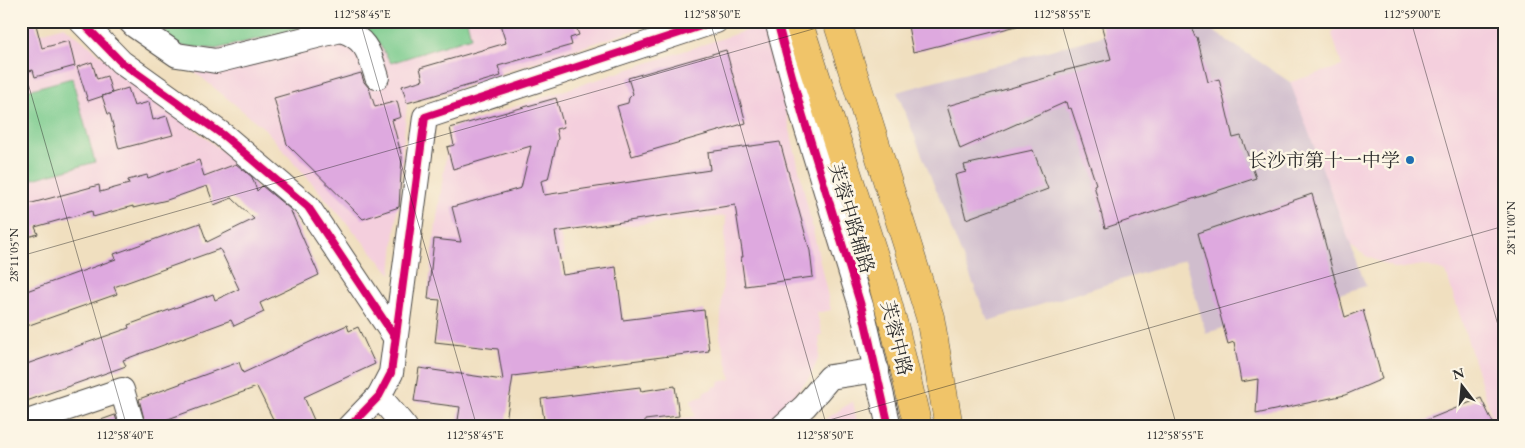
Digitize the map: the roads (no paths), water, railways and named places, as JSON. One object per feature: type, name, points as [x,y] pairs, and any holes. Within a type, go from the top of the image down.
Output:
[{"type":"main road","name":"芙蓉中路","points":[[798,21],[880,274],[918,427]]},
{"type":"main road","name":"芙蓉中路","points":[[837,21],[930,316],[949,427]]},
{"type":"street","points":[[82,21],[121,62],[223,136],[308,207],[396,337]]},
{"type":"street","points":[[130,21],[177,55],[216,61],[341,30],[353,34],[366,46],[377,77]]},
{"type":"street","points":[[349,427],[379,396],[391,373],[424,117],[716,21]]},
{"type":"street","name":"芙蓉中路辅路","points":[[777,21],[802,113],[862,309],[889,427]]},
{"type":"street","points":[[782,427],[805,406],[830,377],[877,370]]},
{"type":"street","points":[[27,422],[122,390],[134,427]]},
{"type":"street","points":[[379,396],[405,427]]},
{"type":"place","name":"长沙市第十一中学","points":[[1410,160]]}]
